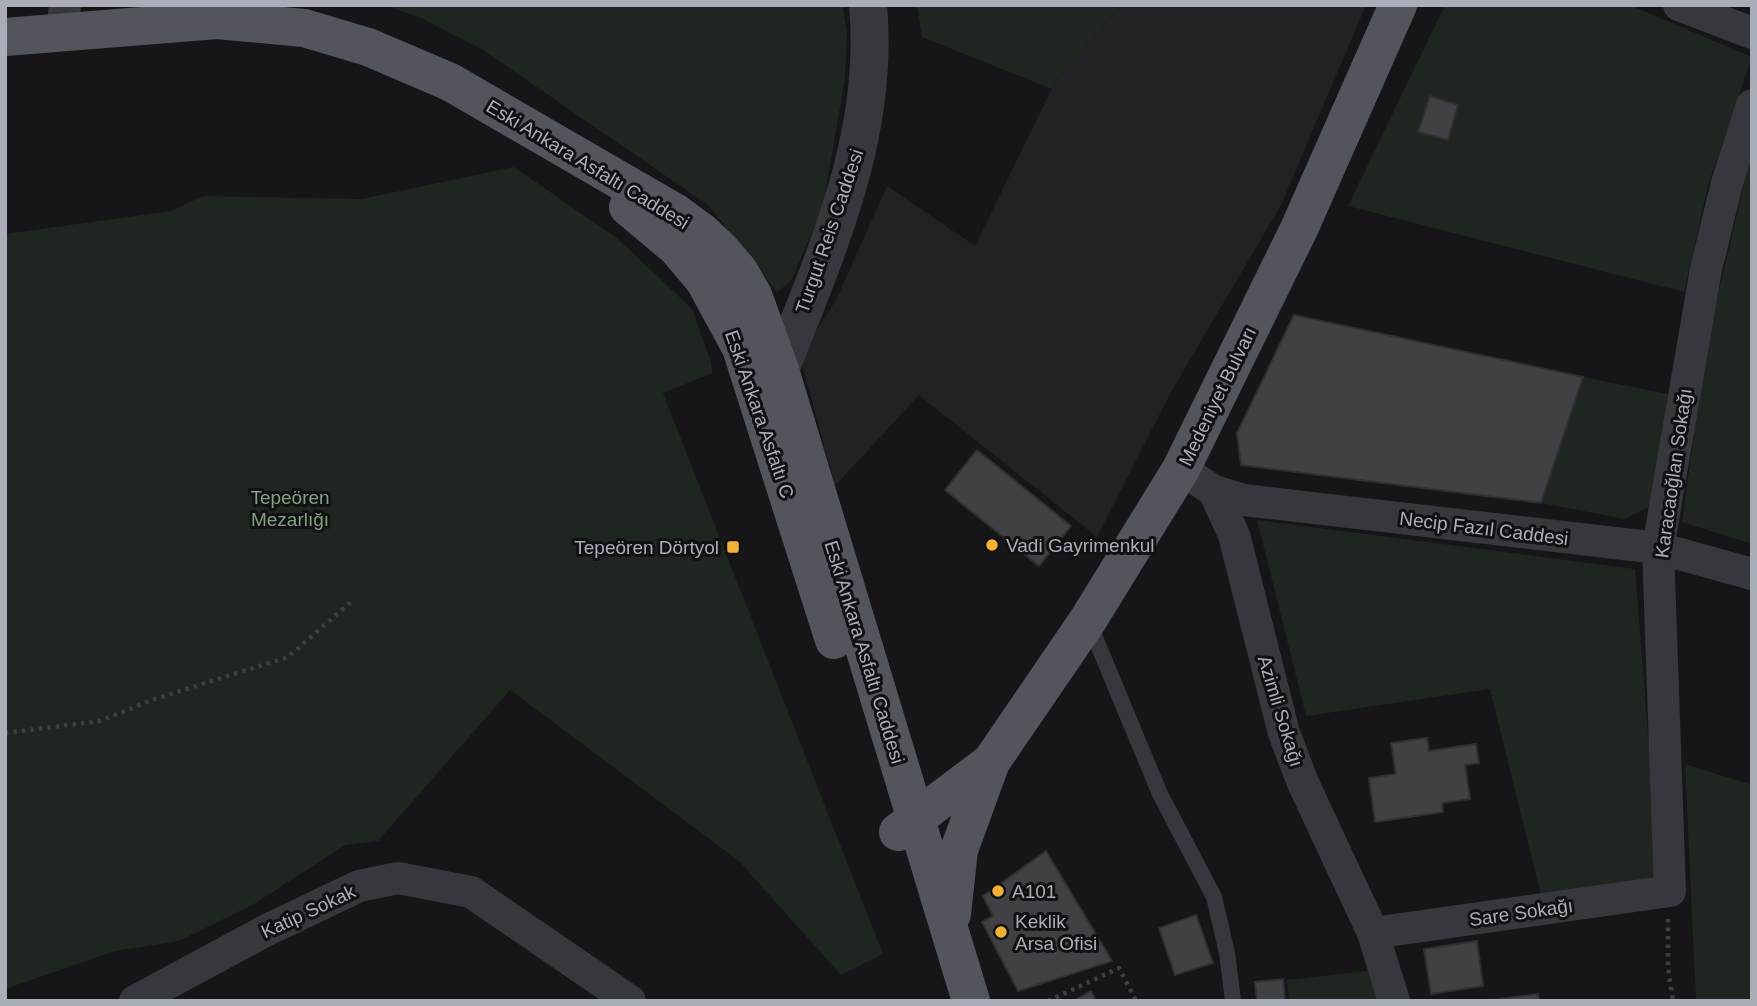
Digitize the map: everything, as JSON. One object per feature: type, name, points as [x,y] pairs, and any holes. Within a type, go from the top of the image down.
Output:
[{"type":"main road","name":"Medeniyet Bulvarı","points":[[951,935],[959,850],[991,762],[1088,620],[1181,469],[1299,229],[1398,5]]},
{"type":"main road","name":"Eski Ankara Asfaltı Caddesi","points":[[5,37],[63,18],[217,20],[303,28],[368,47],[450,82],[676,213],[720,249],[739,271],[752,295],[780,370],[879,740],[906,826],[951,935],[971,1001]]},
{"type":"main road","name":"Eski Ankara Asfaltı C","points":[[531,129],[677,248],[704,280],[723,310],[746,361],[879,740]]},
{"type":"main road","points":[[879,740],[922,772],[945,779],[957,777],[991,762]]},
{"type":"main road","name":"Medeniyet Bulvarı","points":[[906,826],[991,762]]},
{"type":"main road","name":"Eski Ankara Asfaltı Caddesi","points":[[906,826],[943,1001]]},
{"type":"street","name":"Turgut Reis Caddesi","points":[[780,370],[830,241],[861,136],[870,79],[871,32],[868,5]]},
{"type":"street","points":[[1679,5],[1752,33]]},
{"type":"street","name":"Karacaoğlan Sokağı","points":[[1670,891],[1658,548],[1706,269],[1727,183],[1752,105]]},
{"type":"street","points":[[1181,469],[1214,491]]},
{"type":"street","name":"Necip Fazıl Caddesi","points":[[1214,491],[1244,500],[1658,548],[1752,574]]},
{"type":"street","name":"Azimli Sokağı","points":[[1214,491],[1234,535],[1284,733],[1303,783],[1373,933],[1394,1001]]},
{"type":"street","name":"Katip Sokak","points":[[135,1001],[267,930],[359,887],[398,878],[471,892],[630,1001]]},
{"type":"street","name":"Sare Sokağı","points":[[1373,933],[1670,891]]},
{"type":"lane","points":[[1088,620],[1160,794],[1214,897],[1227,953],[1233,1001]]},
{"type":"path","points":[[5,733],[100,721],[152,700],[288,657],[352,601]]},
{"type":"path","points":[[1670,891],[1667,934],[1673,1001]]},
{"type":"path","points":[[1048,1001],[1119,968],[1136,1001]]},
{"type":"shaded area","points":[[1121,5],[1366,5],[1281,205],[1171,392],[1097,537],[919,395],[835,486],[800,356],[836,300],[887,186],[975,246],[1056,80]]},
{"type":"green space","points":[[384,5],[843,7],[847,33],[845,78],[823,207],[791,281],[777,292],[708,205],[483,50],[419,17]]},
{"type":"green space","points":[[917,5],[1121,5],[1056,80],[1052,89],[922,37]]},
{"type":"green space","points":[[1445,5],[1629,5],[1752,57],[1709,182],[1684,292],[1348,206]]},
{"type":"green space","points":[[1752,150],[1752,544],[1682,522],[1706,346]]},
{"type":"green space","name":"Tepeören Mezarlığı","points":[[514,167],[618,239],[692,309],[711,362],[712,373],[663,393],[883,954],[841,975],[739,861],[510,690],[378,841],[345,845],[254,904],[179,941],[115,951],[5,989],[5,234],[171,211],[203,196],[362,199]]},
{"type":"green space","points":[[1583,377],[1668,394],[1652,505],[1625,519],[1541,503]]},
{"type":"green space","points":[[1257,520],[1635,569],[1660,886],[1541,895],[1490,689],[1306,716]]},
{"type":"green space","points":[[1685,764],[1752,785],[1752,1001],[1696,1001]]},
{"type":"green space","points":[[1368,971],[1378,1001],[1289,1001],[1287,980]]},
{"type":"building","points":[[1430,96],[1458,105],[1448,140],[1418,132]]},
{"type":"building","points":[[1294,315],[1583,377],[1541,503],[1241,465],[1237,433]]},
{"type":"building","points":[[977,450],[1071,526],[1039,566],[945,490]]},
{"type":"building","points":[[1427,738],[1429,751],[1476,744],[1479,763],[1465,765],[1470,799],[1442,803],[1443,812],[1375,822],[1369,778],[1396,774],[1391,743]]},
{"type":"building","points":[[1046,851],[1112,961],[1018,991],[982,922],[993,916],[983,896]]},
{"type":"building","points":[[1196,915],[1213,963],[1175,975],[1159,928]]},
{"type":"building","points":[[1477,941],[1483,986],[1431,994],[1424,949]]},
{"type":"building","points":[[1283,979],[1285,1001],[1257,1001],[1255,982]]},
{"type":"building","points":[[1091,991],[1096,1001],[1074,1001]]},
{"type":"building","points":[[1538,994],[1539,1001],[1485,1001]]},
{"type":"place","name":"Vadi Gayrimenkul","points":[[992,545]]},
{"type":"place","name":"Tepeören Dörtyol","points":[[733,547]]},
{"type":"place","name":"A101","points":[[998,891]]},
{"type":"place","name":"Keklik Arsa Ofisi","points":[[1001,932]]}]
